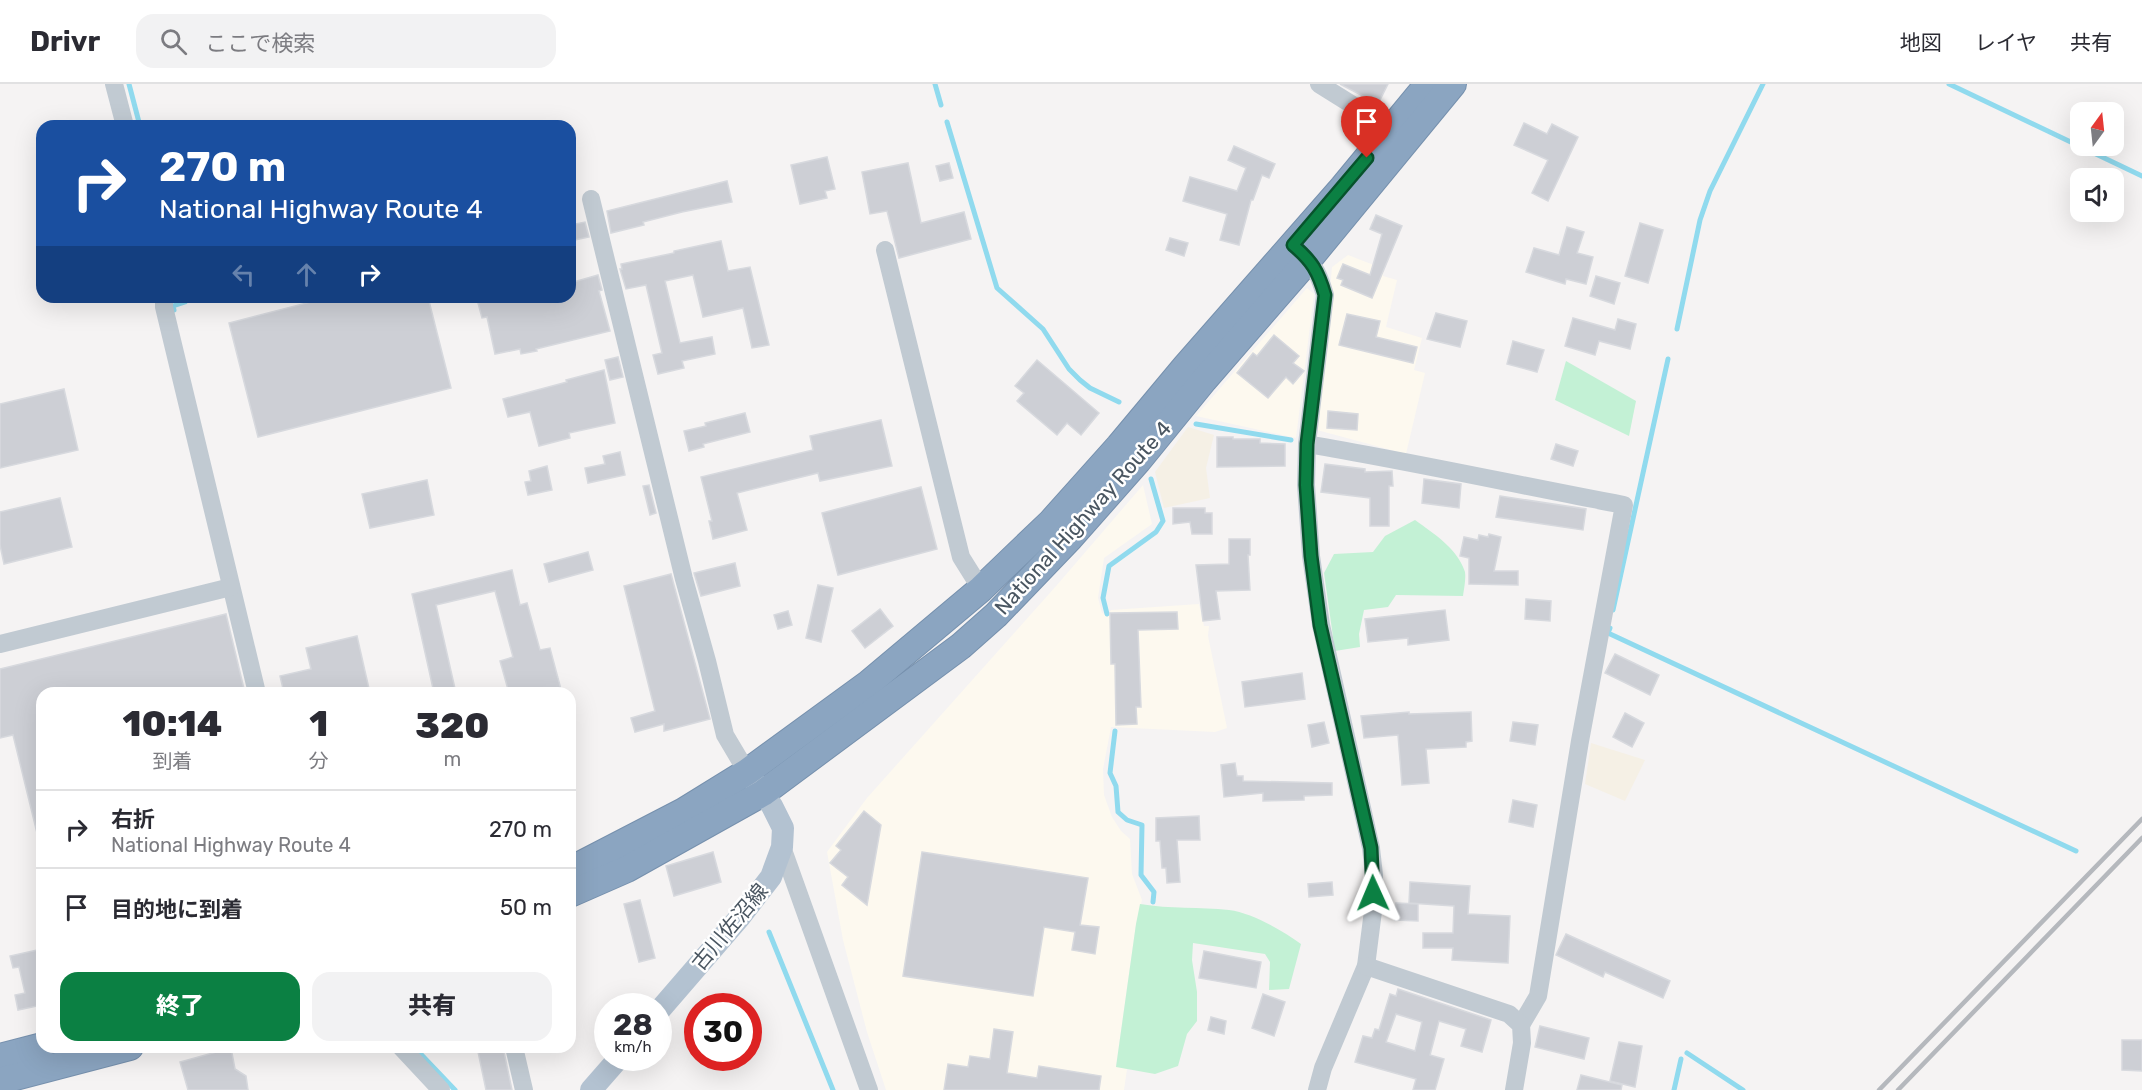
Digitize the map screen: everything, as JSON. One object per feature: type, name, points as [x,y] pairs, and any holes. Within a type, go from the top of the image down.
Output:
[{"type":"highway","name":"National Highway Route 4","points":[[576,891],[627,869],[763,793],[961,646],[996,615],[1071,538],[1301,252],[1391,129],[1428,84]]},
{"type":"highway","name":"National Highway Route 4","points":[[576,867],[684,811],[747,772],[869,683],[981,589],[1051,522],[1301,252],[1452,84]]},
{"type":"highway","points":[[0,1057],[36,1048]]},
{"type":"highway","points":[[0,1082],[108,1053]]},
{"type":"main road","name":"古川佐沼線","points":[[672,996],[771,877],[782,847],[783,828],[772,806],[747,772]]},
{"type":"main road","points":[[591,1090],[608,1071]]},
{"type":"street","points":[[114,84],[123,120]]},
{"type":"street","points":[[1319,84],[1391,129]]},
{"type":"street","points":[[591,199],[684,579],[725,735],[747,772]]},
{"type":"street","points":[[885,250],[961,557],[981,589]]},
{"type":"street","points":[[1301,252],[1318,273],[1325,295],[1307,444],[1306,485],[1311,556],[1320,625],[1372,857],[1374,875],[1373,911],[1366,966],[1323,1068],[1317,1090]]},
{"type":"street","points":[[164,303],[256,687]]},
{"type":"street","points":[[1307,444],[1401,460],[1624,505],[1580,741],[1538,996],[1521,1025],[1522,1043],[1514,1090]]},
{"type":"street","points":[[0,645],[231,587]]},
{"type":"street","points":[[782,847],[869,1090]]},
{"type":"street","points":[[1366,966],[1509,1014],[1521,1025]]},
{"type":"street","points":[[407,1053],[441,1090]]},
{"type":"street","points":[[515,1053],[524,1090]]},
{"type":"shaded area","points":[[1348,255],[1384,269],[1383,276],[1397,280],[1386,327],[1422,338],[1414,370],[1425,373],[1406,454],[1317,430],[1332,267]]},
{"type":"shaded area","points":[[1307,288],[1314,294],[1296,438],[1196,416]]},
{"type":"shaded area","points":[[1143,485],[1152,524],[1104,558],[1098,598],[1102,613],[1108,615],[1111,610],[1199,604],[1204,626],[1209,626],[1208,636],[1227,728],[1215,732],[1111,727],[1103,769],[1104,795],[1112,817],[1121,831],[1130,839],[1132,874],[1142,900],[1136,924],[1116,1066],[1127,1069],[1124,1090],[886,1090],[867,1032],[843,940],[827,852],[867,798]]},
{"type":"green space","points":[[1566,361],[1636,401],[1629,436],[1555,400]]},
{"type":"green space","points":[[1415,520],[1444,542],[1457,556],[1465,572],[1463,596],[1396,595],[1388,607],[1364,610],[1359,634],[1360,647],[1335,651],[1324,573],[1334,554],[1373,552],[1385,536]]},
{"type":"green space","points":[[1140,904],[1229,910],[1257,918],[1276,928],[1301,944],[1289,989],[1269,990],[1270,962],[1265,954],[1193,943],[1192,960],[1197,992],[1197,1021],[1187,1034],[1178,1066],[1155,1074],[1116,1067]]},
{"type":"sand","points":[[1188,427],[1214,435],[1206,468],[1210,498],[1164,508],[1155,472]]},
{"type":"sand","points":[[1591,743],[1645,760],[1625,801],[1585,784]]},
{"type":"building","points":[[1340,84],[1388,84],[1378,104]]},
{"type":"building","points":[[1524,123],[1547,134],[1552,124],[1578,137],[1548,201],[1532,193],[1548,160],[1514,145]]},
{"type":"building","points":[[1234,146],[1275,164],[1269,178],[1262,175],[1253,200],[1251,200],[1239,245],[1220,240],[1227,214],[1183,201],[1190,177],[1237,191],[1246,168],[1228,160]]},
{"type":"building","points":[[827,157],[835,189],[825,191],[827,198],[800,204],[791,165]]},
{"type":"building","points":[[908,163],[921,223],[964,212],[971,239],[899,258],[887,211],[870,214],[862,172]]},
{"type":"building","points":[[949,163],[953,178],[940,181],[936,166]]},
{"type":"building","points":[[727,181],[732,202],[682,212],[611,233],[607,211]]},
{"type":"building","points":[[1376,215],[1402,226],[1372,298],[1341,285],[1343,280],[1337,278],[1343,264],[1370,275],[1382,234],[1370,229]]},
{"type":"building","points":[[585,222],[589,237],[576,240],[576,224]]},
{"type":"building","points":[[1640,223],[1663,230],[1648,283],[1625,276]]},
{"type":"building","points":[[1567,227],[1584,232],[1577,253],[1593,257],[1586,284],[1566,279],[1565,284],[1526,272],[1534,248],[1559,255]]},
{"type":"building","points":[[1170,238],[1188,243],[1184,256],[1166,250]]},
{"type":"building","points":[[721,241],[728,271],[750,267],[769,345],[752,348],[743,308],[703,317],[693,275],[665,281],[680,343],[712,337],[715,354],[682,361],[684,368],[658,374],[653,355],[662,353],[646,285],[626,289],[620,269],[622,269],[621,264]]},
{"type":"building","points":[[598,275],[602,290],[599,291],[610,331],[536,349],[537,351],[521,354],[520,349],[495,354],[487,317],[482,318],[478,303],[576,303],[576,281]]},
{"type":"building","points":[[1596,276],[1620,283],[1614,304],[1590,296]]},
{"type":"building","points":[[307,303],[430,303],[451,388],[258,437],[229,323]]},
{"type":"building","points":[[1436,313],[1467,321],[1460,347],[1427,339]]},
{"type":"building","points":[[1347,314],[1380,321],[1376,337],[1417,347],[1413,363],[1339,345]]},
{"type":"building","points":[[1573,318],[1615,330],[1618,319],[1636,324],[1630,349],[1599,341],[1595,355],[1565,346]]},
{"type":"building","points":[[1274,335],[1299,356],[1293,363],[1304,371],[1293,384],[1286,377],[1268,398],[1237,373],[1253,353],[1257,356]]},
{"type":"building","points":[[1513,341],[1544,350],[1537,372],[1507,364]]},
{"type":"building","points":[[618,357],[623,377],[610,380],[605,360]]},
{"type":"building","points":[[1037,360],[1099,413],[1081,435],[1067,423],[1057,435],[1017,401],[1024,393],[1015,386]]},
{"type":"building","points":[[604,370],[615,423],[569,433],[570,438],[539,446],[530,412],[508,417],[503,399]]},
{"type":"building","points":[[64,389],[78,450],[0,468],[0,404]]},
{"type":"building","points":[[1328,411],[1358,414],[1357,430],[1327,428]]},
{"type":"building","points":[[745,413],[750,432],[703,444],[704,447],[689,451],[684,431]]},
{"type":"building","points":[[881,420],[892,466],[820,481],[818,473],[737,493],[747,530],[713,539],[709,521],[712,521],[701,477],[813,450],[810,436]]},
{"type":"building","points":[[1217,437],[1260,439],[1260,443],[1285,444],[1285,466],[1217,467]]},
{"type":"building","points":[[1556,444],[1578,451],[1573,466],[1551,459]]},
{"type":"building","points":[[620,452],[625,475],[588,483],[585,468],[605,464],[603,456]]},
{"type":"building","points":[[1325,464],[1365,469],[1365,472],[1392,471],[1393,486],[1389,486],[1389,526],[1370,526],[1370,498],[1321,492]]},
{"type":"building","points":[[547,466],[552,490],[528,495],[525,482],[531,481],[529,471]]},
{"type":"building","points":[[1424,479],[1461,484],[1459,508],[1422,503]]},
{"type":"building","points":[[427,480],[434,515],[370,528],[362,494]]},
{"type":"building","points":[[649,485],[656,513],[650,515],[643,486]]},
{"type":"building","points":[[921,487],[937,549],[838,575],[822,513]]},
{"type":"building","points":[[1500,496],[1586,509],[1583,530],[1496,517]]},
{"type":"building","points":[[60,498],[72,547],[4,564],[0,545],[0,512]]},
{"type":"building","points":[[1173,508],[1205,508],[1205,513],[1212,513],[1212,534],[1192,534],[1190,522],[1173,524]]},
{"type":"building","points":[[1489,534],[1501,537],[1494,571],[1518,571],[1518,585],[1469,584],[1469,558],[1460,556],[1464,537],[1478,540],[1479,535],[1488,537]]},
{"type":"building","points":[[1229,539],[1250,539],[1250,555],[1248,555],[1250,590],[1216,591],[1220,619],[1203,621],[1196,565],[1229,564]]},
{"type":"building","points":[[588,552],[593,570],[549,582],[544,564]]},
{"type":"building","points":[[735,563],[740,586],[701,596],[694,573]]},
{"type":"building","points":[[512,570],[520,605],[527,603],[540,650],[550,648],[560,687],[507,687],[500,661],[513,657],[495,591],[436,605],[455,687],[433,687],[412,594]]},
{"type":"building","points":[[671,574],[710,719],[664,731],[664,724],[635,732],[631,718],[655,711],[624,586]]},
{"type":"building","points":[[818,585],[833,588],[821,642],[806,638]]},
{"type":"building","points":[[1526,599],[1551,601],[1550,621],[1525,619]]},
{"type":"building","points":[[880,609],[893,626],[865,648],[852,631]]},
{"type":"building","points":[[1445,610],[1449,640],[1408,645],[1408,638],[1368,642],[1365,619]]},
{"type":"building","points":[[788,611],[792,625],[778,629],[774,615]]},
{"type":"building","points":[[1177,612],[1178,629],[1138,630],[1141,707],[1136,707],[1137,724],[1116,725],[1115,664],[1111,664],[1110,613]]},
{"type":"building","points":[[226,614],[244,687],[36,687],[36,829],[13,735],[0,738],[0,669]]},
{"type":"building","points":[[357,636],[369,687],[283,687],[280,676],[311,669],[306,648]]},
{"type":"building","points":[[1615,654],[1659,675],[1650,695],[1605,673]]},
{"type":"building","points":[[1302,673],[1305,699],[1245,707],[1242,682]]},
{"type":"building","points":[[1409,712],[1409,714],[1471,712],[1472,741],[1466,742],[1466,747],[1426,749],[1429,783],[1402,785],[1398,735],[1364,738],[1361,716]]},
{"type":"building","points":[[1625,713],[1644,723],[1632,747],[1613,737]]},
{"type":"building","points":[[1324,722],[1329,743],[1312,747],[1308,725]]},
{"type":"building","points":[[1513,722],[1538,725],[1535,745],[1510,741]]},
{"type":"building","points":[[1235,763],[1237,776],[1243,776],[1243,781],[1332,783],[1332,795],[1304,796],[1304,800],[1263,801],[1263,793],[1224,797],[1221,765]]},
{"type":"building","points":[[1513,800],[1537,805],[1533,827],[1509,822]]},
{"type":"building","points":[[864,811],[881,825],[867,905],[842,885],[848,877],[830,863],[841,850],[836,846]]},
{"type":"building","points":[[1199,816],[1200,840],[1177,840],[1180,882],[1167,883],[1166,868],[1162,868],[1160,841],[1156,841],[1156,818]]},
{"type":"building","points":[[713,852],[721,882],[674,896],[666,866]]},
{"type":"building","points":[[922,852],[1088,878],[1080,925],[1099,927],[1095,954],[1072,950],[1075,932],[1044,927],[1033,996],[903,976]]},
{"type":"building","points":[[1332,882],[1333,895],[1309,897],[1308,884]]},
{"type":"building","points":[[1410,882],[1470,886],[1468,914],[1510,916],[1508,963],[1452,960],[1453,948],[1423,948],[1423,933],[1453,933],[1454,906],[1409,903]]},
{"type":"building","points":[[640,900],[655,958],[639,962],[624,904]]},
{"type":"building","points":[[1396,903],[1418,904],[1418,921],[1395,920]]},
{"type":"building","points":[[1566,934],[1670,981],[1663,998],[1605,972],[1603,977],[1556,955]]},
{"type":"building","points":[[36,950],[36,1006],[18,1010],[15,995],[25,993],[19,967],[13,968],[10,956]]},
{"type":"building","points":[[1204,951],[1261,962],[1256,988],[1199,978]]},
{"type":"building","points":[[1398,989],[1491,1020],[1482,1052],[1461,1046],[1466,1029],[1439,1021],[1430,1055],[1444,1059],[1435,1090],[1413,1090],[1416,1079],[1355,1062],[1363,1036],[1372,1038],[1375,1029],[1379,1030],[1390,994],[1396,996]],"holes":[[[1396,1014],[1422,1022],[1415,1051],[1386,1042]]]},
{"type":"building","points":[[1263,994],[1285,1002],[1274,1036],[1252,1028]]},
{"type":"building","points":[[1211,1017],[1226,1021],[1224,1034],[1208,1030]]},
{"type":"building","points":[[1540,1026],[1589,1038],[1584,1059],[1535,1047]]},
{"type":"building","points":[[994,1029],[1013,1032],[1007,1073],[1037,1078],[1039,1066],[1101,1076],[1099,1090],[944,1090],[948,1064],[968,1067],[970,1056],[990,1059]]},
{"type":"building","points":[[2122,1040],[2142,1040],[2142,1071],[2122,1070]]},
{"type":"building","points":[[1619,1042],[1642,1046],[1635,1087],[1610,1081]]},
{"type":"building","points":[[213,1053],[232,1053],[235,1069],[246,1076],[248,1090],[188,1090],[180,1062]]},
{"type":"building","points":[[478,1053],[504,1053],[512,1090],[486,1090]]},
{"type":"building","points":[[1581,1075],[1622,1085],[1621,1090],[1577,1090]]},
{"type":"waterway","points":[[129,84],[138,120]]},
{"type":"waterway","points":[[935,84],[941,105]]},
{"type":"waterway","points":[[1677,329],[1700,220],[1710,191],[1763,84]]},
{"type":"waterway","points":[[1949,84],[2142,176]]},
{"type":"waterway","points":[[947,122],[997,288],[1043,329],[1069,369],[1080,380],[1090,388],[1119,402]]},
{"type":"waterway","points":[[174,310],[173,306],[182,303]]},
{"type":"waterway","points":[[1613,610],[1668,359]]},
{"type":"waterway","points":[[1196,424],[1291,440]]},
{"type":"waterway","points":[[1107,614],[1103,598],[1109,566],[1156,532],[1163,521],[1151,479]]},
{"type":"waterway","points":[[1610,628],[1608,633],[2076,851]]},
{"type":"waterway","points":[[1115,731],[1110,773],[1116,786],[1118,812],[1127,820],[1142,825],[1141,875],[1154,892],[1153,902]]},
{"type":"waterway","points":[[769,932],[833,1090]]},
{"type":"waterway","points":[[420,1053],[455,1090]]},
{"type":"waterway","points":[[1687,1053],[1743,1090]]},
{"type":"waterway","points":[[1674,1090],[1681,1059]]},
{"type":"railway","points":[[1879,1090],[2142,819]]},
{"type":"railway","points":[[1898,1090],[2142,838]]},
{"type":"route","points":[[1367,158],[1293,245],[1309,259],[1318,273],[1325,295],[1307,444],[1306,485],[1311,556],[1320,625],[1371,848],[1373,893]]}]
